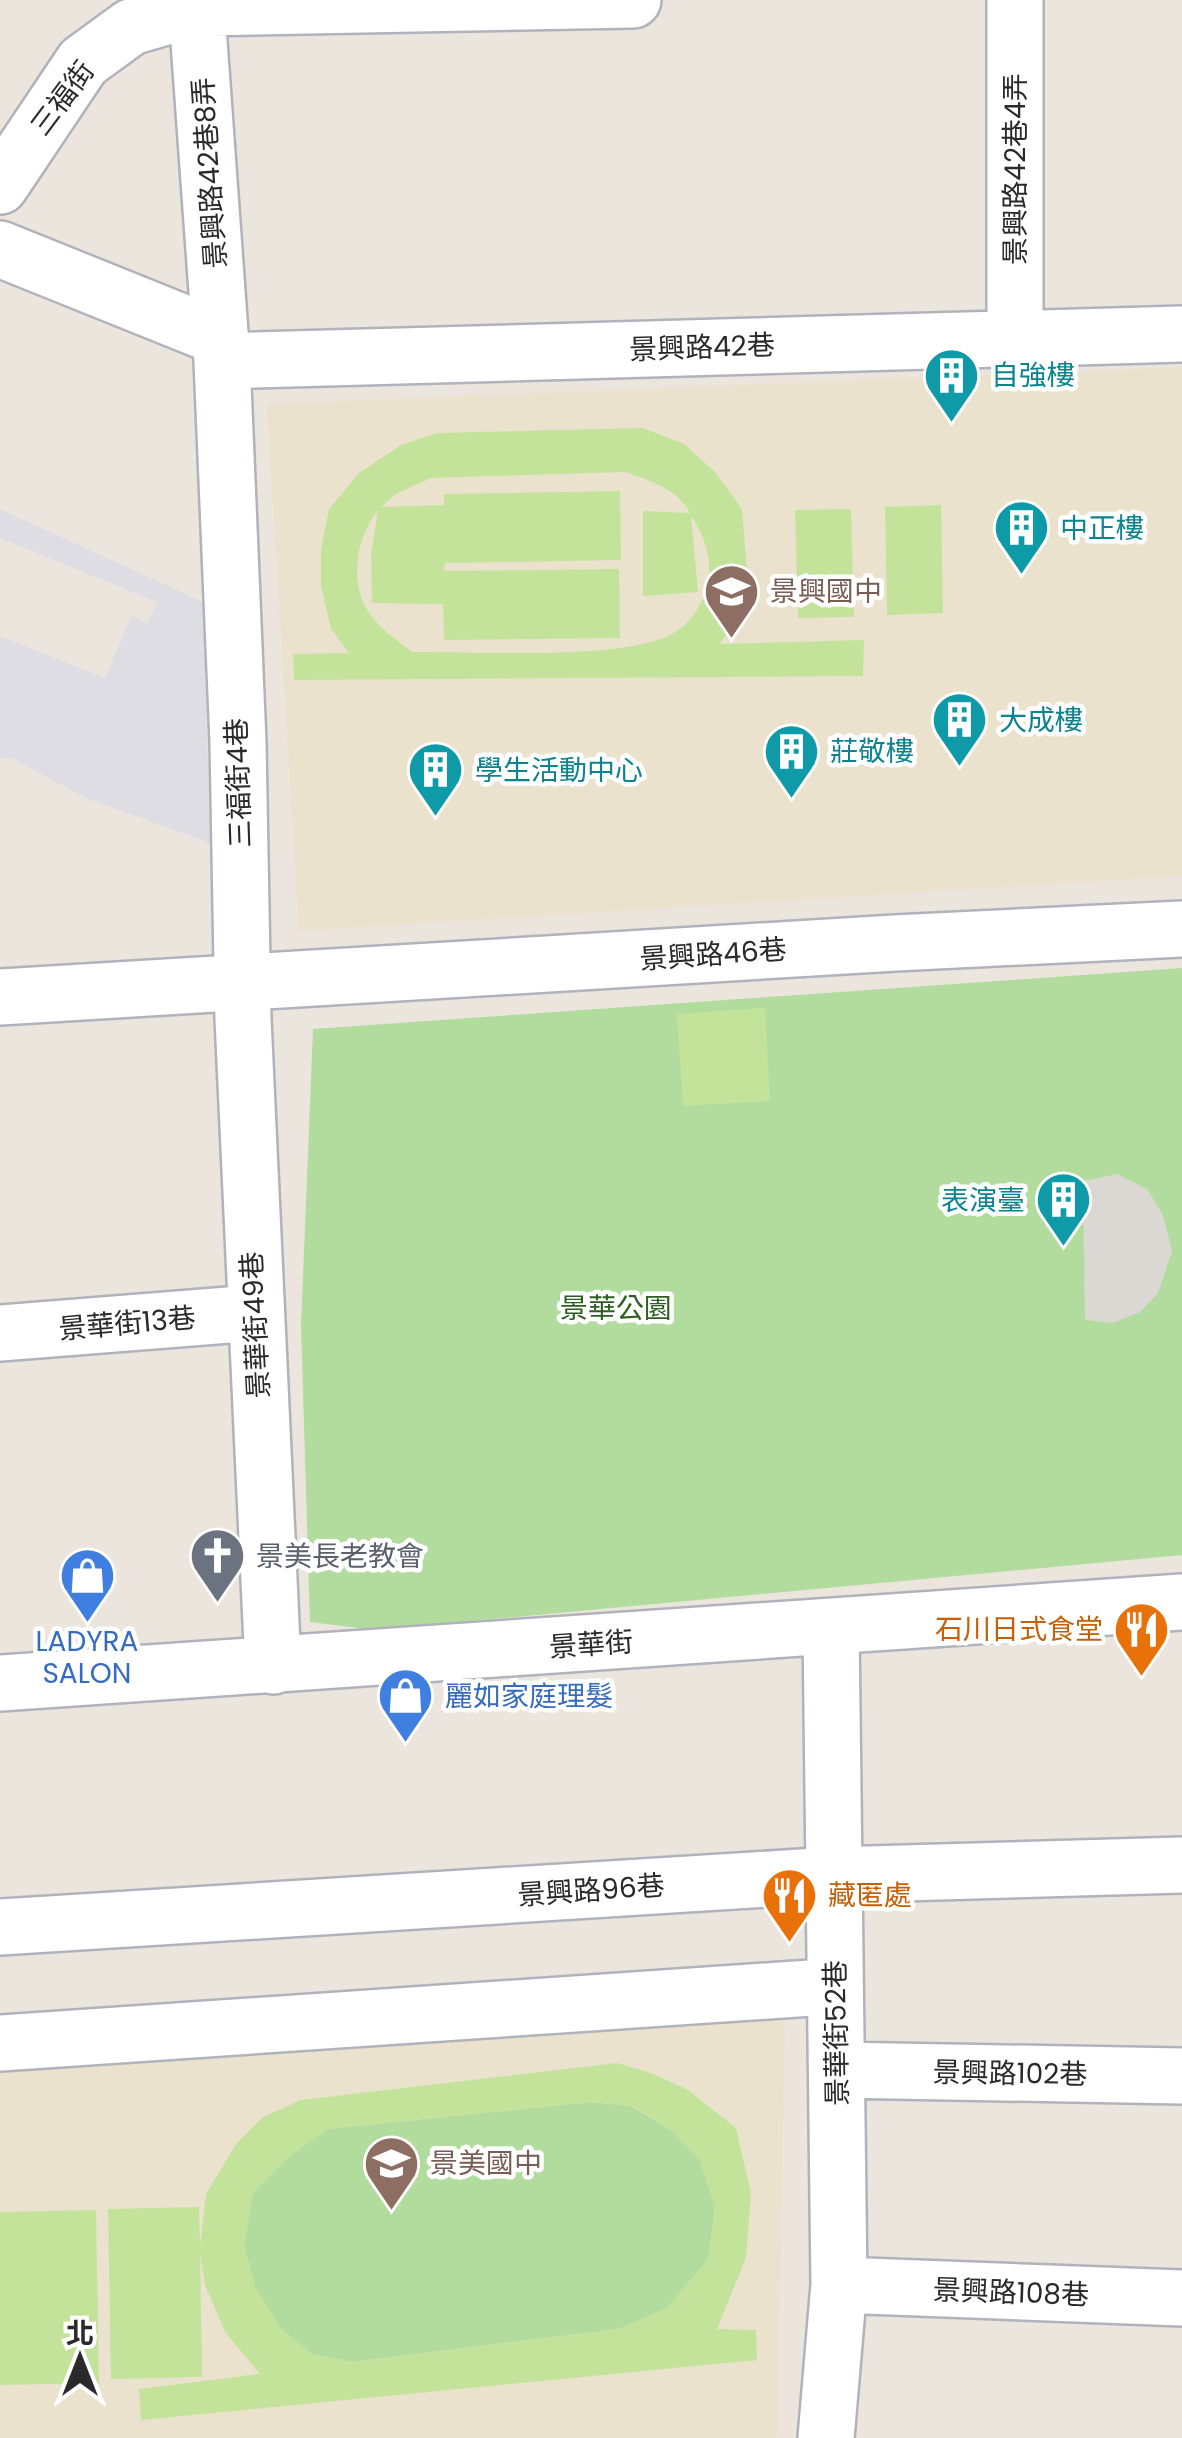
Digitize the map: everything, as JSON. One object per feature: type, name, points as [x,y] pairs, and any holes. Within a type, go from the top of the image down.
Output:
[{"type":"street","points":[[196,4],[633,0]]},
{"type":"street","name":"景興路42巷4弄","points":[[1015,0],[1016,337]]},
{"type":"street","name":"三福街","points":[[0,186],[83,62],[130,27],[196,4]]},
{"type":"street","name":"景興路42巷8弄","points":[[196,4],[222,350]]},
{"type":"street","points":[[0,250],[222,350]]},
{"type":"street","name":"景興路42巷","points":[[222,350],[1182,334]]},
{"type":"street","name":"三福街4巷","points":[[222,350],[244,983]]},
{"type":"street","name":"景興路46巷","points":[[244,983],[1182,929]]},
{"type":"street","points":[[0,997],[244,983]]},
{"type":"street","name":"景華街49巷","points":[[244,983],[242,1018],[254,1313],[273,1666]]},
{"type":"street","name":"景華街13巷","points":[[0,1333],[254,1313]]},
{"type":"street","name":"景華街","points":[[0,1683],[1182,1602]]},
{"type":"street","name":"景華街52巷","points":[[826,2438],[840,2285],[831,1627]]},
{"type":"street","name":"景興路96巷","points":[[0,1927],[833,1876],[1182,1864]]},
{"type":"street","points":[[0,2042],[791,1989],[834,1981]]},
{"type":"street","name":"景興路102巷","points":[[837,2070],[1182,2076]]},
{"type":"street","name":"景興路108巷","points":[[840,2285],[1182,2298]]},
{"type":"shaded area","name":"景興國中","points":[[1182,367],[1182,876],[299,931],[267,404]]},
{"type":"shaded area","points":[[0,509],[203,602],[210,843],[86,798],[13,759],[0,758],[0,636],[105,678],[131,616],[148,623],[157,602],[0,538]]},
{"type":"shaded area","points":[[1117,1174],[1147,1189],[1163,1215],[1172,1251],[1158,1293],[1140,1312],[1113,1323],[1085,1320],[1083,1181]]},
{"type":"shaded area","name":"景美國中","points":[[785,2014],[777,2438],[0,2438],[0,2060]]},
{"type":"green space","points":[[643,428],[684,444],[715,472],[742,509],[748,584],[720,644],[864,640],[863,676],[294,680],[293,654],[349,653],[331,629],[321,586],[321,550],[329,509],[359,473],[401,445],[437,433]],"holes":[[[626,472],[671,492],[690,513],[643,511],[643,596],[698,592],[691,516],[707,550],[709,579],[705,594],[692,617],[677,631],[655,641],[589,651],[412,652],[379,625],[363,602],[357,575],[360,547],[378,510],[371,554],[372,603],[443,604],[444,640],[620,638],[619,569],[444,571],[445,563],[621,560],[620,491],[444,494],[444,505],[381,507],[396,494],[430,478]]]},
{"type":"green space","points":[[941,505],[943,613],[887,615],[885,507]]},
{"type":"green space","points":[[851,509],[854,617],[798,618],[795,510]]},
{"type":"green space","name":"景華公園","points":[[1182,968],[1182,1555],[375,1630],[310,1622],[301,1326],[313,1029]]},
{"type":"green space","points":[[765,1008],[770,1101],[683,1106],[677,1014]]},
{"type":"green space","points":[[617,2063],[688,2090],[736,2128],[751,2193],[746,2258],[717,2329],[756,2330],[757,2360],[141,2420],[139,2389],[260,2374],[225,2332],[205,2285],[200,2252],[202,2377],[111,2379],[108,2209],[199,2207],[200,2246],[206,2194],[236,2144],[263,2117],[301,2100]],"holes":[[[590,2102],[632,2106],[671,2130],[700,2160],[715,2207],[708,2260],[667,2308],[618,2329],[353,2362],[313,2355],[281,2329],[255,2287],[244,2245],[253,2192],[287,2158],[327,2129]]]},
{"type":"green space","points":[[590,2102],[631,2106],[671,2130],[700,2160],[715,2207],[708,2260],[667,2308],[619,2329],[353,2362],[313,2355],[281,2329],[255,2287],[244,2245],[253,2192],[287,2158],[327,2129]]},
{"type":"green space","points":[[96,2210],[99,2383],[0,2385],[0,2212]]},
{"type":"place","name":"自強樓","points":[[952,424]]},
{"type":"place","name":"中正樓","points":[[1021,577]]},
{"type":"place","name":"景興國中","points":[[731,640]]},
{"type":"place","name":"大成樓","points":[[960,769]]},
{"type":"place","name":"莊敬樓","points":[[791,800]]},
{"type":"place","name":"學生活動中心","points":[[436,819]]},
{"type":"place","name":"表演臺","points":[[1064,1249]]},
{"type":"place","name":"景美長老教會","points":[[217,1605]]},
{"type":"place","name":"LADYRA SALON","points":[[87,1624]]},
{"type":"place","name":"石川日式食堂","points":[[1142,1678]]},
{"type":"place","name":"麗如家庭理髮","points":[[406,1745]]},
{"type":"place","name":"藏匿處","points":[[789,1944]]},
{"type":"place","name":"景美國中","points":[[391,2212]]}]
